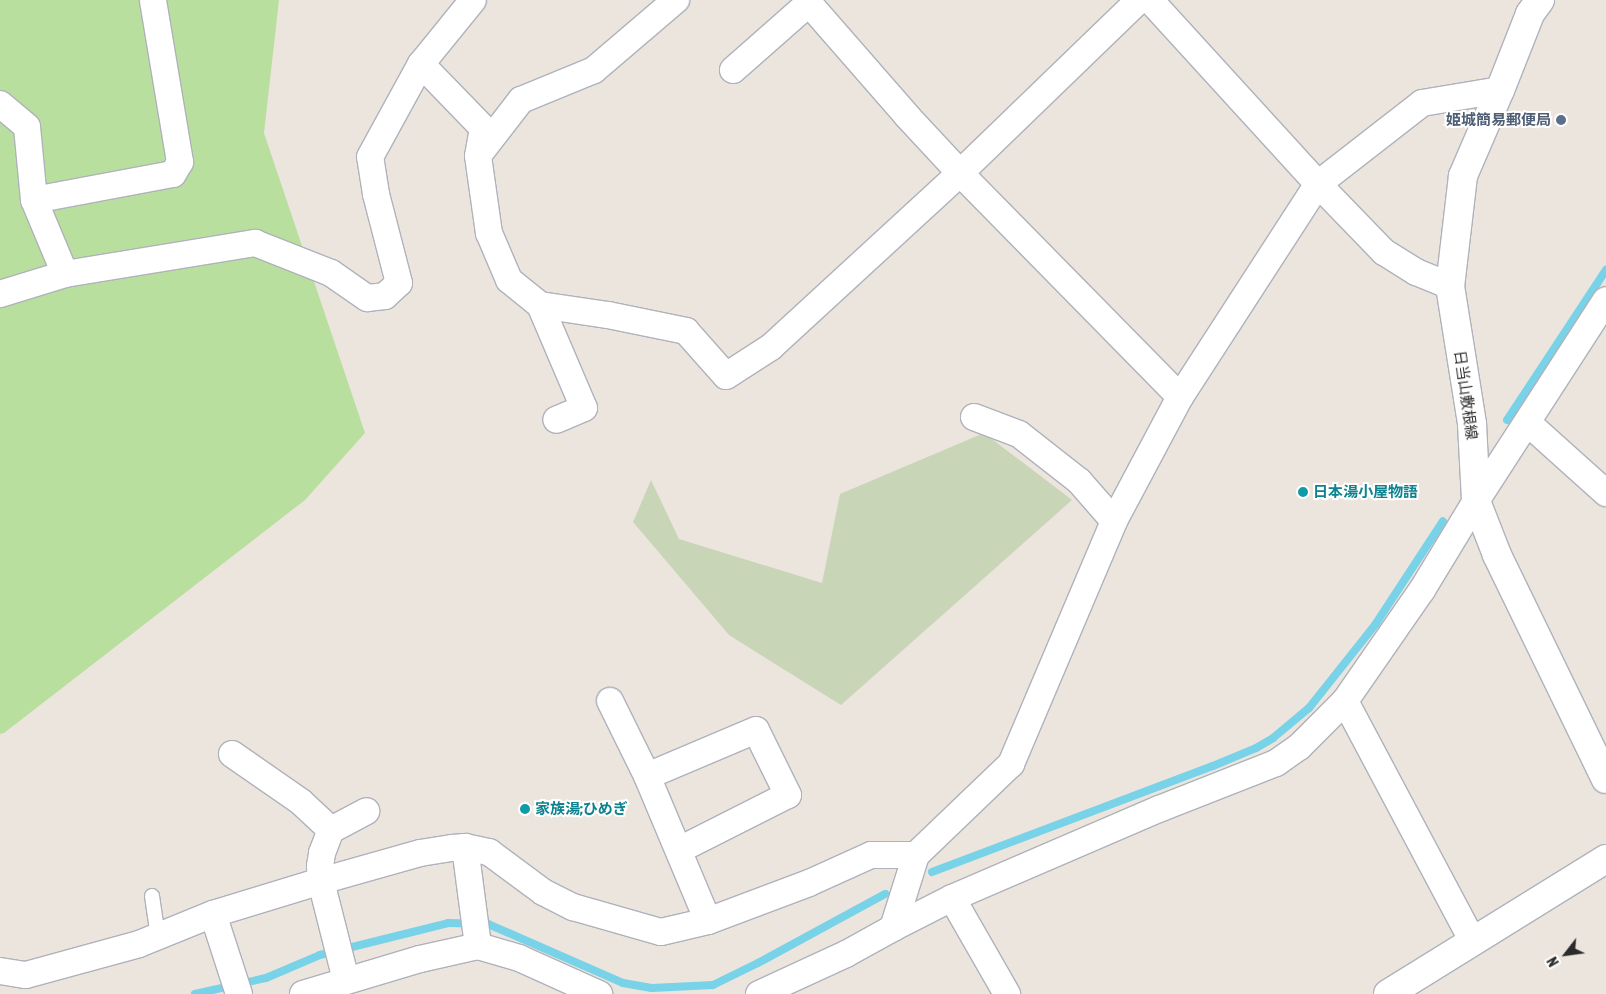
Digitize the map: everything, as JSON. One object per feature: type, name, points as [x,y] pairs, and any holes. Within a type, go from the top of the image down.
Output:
[{"type":"main road","name":"日当山敷根線","points":[[1530,5],[1500,90],[1463,176],[1450,286],[1472,424],[1476,501],[1497,555],[1606,779]]},
{"type":"main road","points":[[1388,994],[1418,987],[1472,940],[1606,859]]},
{"type":"street","points":[[34,200],[173,174],[180,162],[153,0]]},
{"type":"street","points":[[0,294],[65,274],[256,243],[331,273],[367,298],[385,296],[399,283],[376,194],[370,157],[422,64],[473,0]]},
{"type":"street","points":[[478,156],[521,100],[594,70],[676,0]]},
{"type":"street","points":[[540,305],[608,315],[686,331],[726,376],[771,347],[960,172],[1139,0]]},
{"type":"street","points":[[1150,0],[1318,184],[1384,252],[1416,272],[1450,286]]},
{"type":"street","points":[[733,70],[808,2],[908,117],[1180,397]]},
{"type":"street","points":[[422,64],[483,128],[478,156],[490,233],[510,280],[540,305],[584,408],[556,420]]},
{"type":"street","points":[[893,928],[916,855],[1011,764],[1114,521],[1180,397],[1318,184],[1422,103],[1500,90]]},
{"type":"street","points":[[0,104],[27,127],[34,200],[65,274]]},
{"type":"street","points":[[759,994],[846,954],[952,898],[1159,809],[1276,764],[1314,734],[1345,701],[1422,590],[1476,501],[1606,300]]},
{"type":"street","points":[[974,418],[1019,434],[1079,481],[1114,521]]},
{"type":"street","points":[[1528,423],[1606,493]]},
{"type":"street","points":[[610,701],[647,776],[708,921]]},
{"type":"street","points":[[1345,701],[1472,940]]},
{"type":"street","points":[[647,776],[756,730],[788,795],[679,850]]},
{"type":"street","points":[[232,754],[301,802],[331,830]]},
{"type":"street","points":[[344,973],[321,881],[322,853],[331,830],[366,811]]},
{"type":"street","points":[[0,971],[26,975],[158,937],[213,914],[321,881],[420,853],[465,847],[489,852],[543,892],[590,913],[661,932],[708,921],[809,883],[871,855],[916,855]]},
{"type":"street","points":[[465,847],[476,932]]},
{"type":"street","points":[[952,898],[1007,994]]},
{"type":"street","points":[[213,914],[236,983]]},
{"type":"street","points":[[303,994],[344,973],[448,952],[476,932]]},
{"type":"street","points":[[476,932],[519,958],[598,994]]},
{"type":"lane","points":[[152,896],[158,937]]},
{"type":"green space","points":[[0,0],[279,0],[264,133],[365,433],[305,500],[4,733],[0,734]]},
{"type":"green space","points":[[984,433],[1072,500],[841,705],[729,635],[633,522],[651,480],[679,539],[822,583],[840,494]]},
{"type":"waterway","points":[[1507,420],[1606,270]]},
{"type":"waterway","points":[[932,872],[1213,766],[1256,748],[1273,738],[1309,708],[1375,625],[1443,521]]},
{"type":"waterway","points":[[195,994],[266,978],[320,955],[448,923],[488,924],[623,983],[652,988],[713,985],[758,963],[885,894]]},
{"type":"place","name":"姫城簡易郵便局","points":[[1561,120]]},
{"type":"place","name":"日本湯小屋物語","points":[[1303,492]]},
{"type":"place","name":"家族湯;ひめぎ","points":[[525,809]]}]
